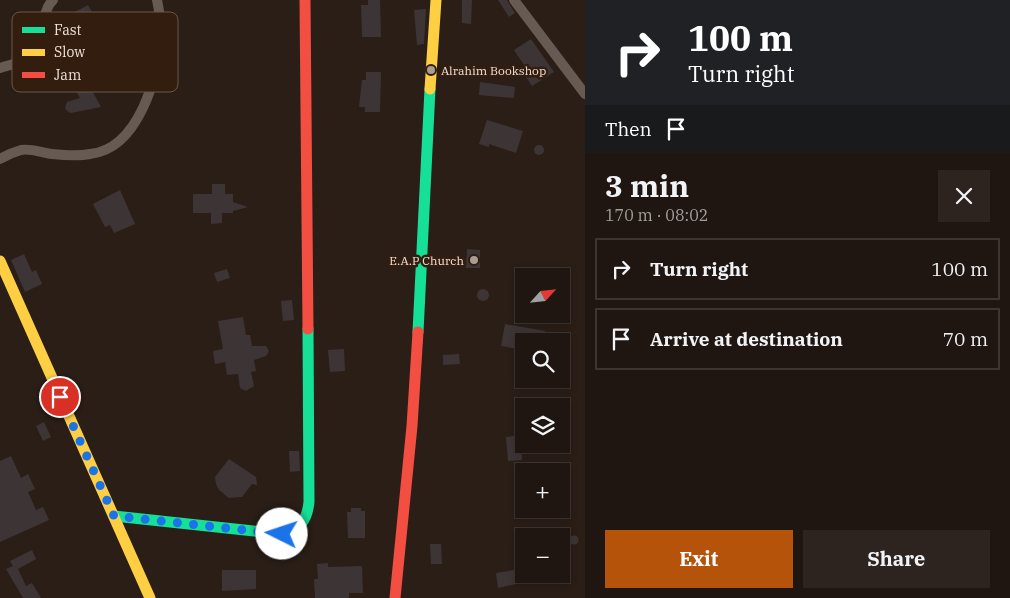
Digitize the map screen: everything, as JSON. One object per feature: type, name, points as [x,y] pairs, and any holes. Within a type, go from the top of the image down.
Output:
[{"type":"street","points":[[45,12],[53,0]]},
{"type":"street","points":[[114,516],[282,534],[292,532],[304,524],[307,515],[309,484],[305,0]]},
{"type":"street","points":[[395,598],[413,416],[423,259],[426,143],[436,0]]},
{"type":"street","points":[[514,0],[585,94]]},
{"type":"street","points":[[0,68],[12,64]]},
{"type":"street","points":[[0,158],[23,149],[52,154],[89,155],[101,152],[121,140],[132,128],[150,92]]},
{"type":"street","points":[[0,260],[150,598]]},
{"type":"building","points":[[368,0],[380,0],[381,37],[362,37],[361,5],[368,5]]},
{"type":"building","points":[[462,0],[472,0],[471,24],[462,23]]},
{"type":"building","points":[[498,0],[507,0],[515,13],[509,17]]},
{"type":"building","points":[[88,5],[92,12],[75,12]]},
{"type":"building","points":[[426,9],[424,44],[417,45],[414,10]]},
{"type":"building","points":[[531,39],[554,72],[532,86],[526,77],[530,74],[514,50]]},
{"type":"building","points":[[366,72],[381,72],[380,112],[365,112],[365,107],[359,107],[362,80],[366,80]]},
{"type":"building","points":[[480,82],[515,87],[514,98],[479,95]]},
{"type":"building","points":[[77,92],[93,92],[101,107],[71,113],[67,111],[65,108],[67,102],[80,98]]},
{"type":"building","points":[[487,120],[523,131],[516,153],[489,144],[489,147],[479,144]]},
{"type":"building","points":[[539,145],[544,150],[539,155],[534,150]]},
{"type":"building","points":[[212,184],[225,184],[225,194],[233,194],[233,202],[248,207],[233,211],[233,213],[222,213],[222,223],[211,224],[211,213],[193,213],[193,194],[212,194]]},
{"type":"building","points":[[120,190],[135,224],[114,233],[110,225],[105,227],[93,204]]},
{"type":"building","points":[[467,249],[480,250],[480,268],[466,268]]},
{"type":"building","points":[[24,254],[32,272],[36,270],[42,284],[25,292],[11,260]]},
{"type":"building","points":[[227,269],[230,278],[217,282],[214,273]]},
{"type":"building","points":[[483,289],[489,295],[483,301],[477,295]]},
{"type":"building","points":[[292,300],[294,320],[283,321],[281,301]]},
{"type":"building","points":[[243,317],[246,335],[250,335],[252,346],[266,346],[269,351],[266,356],[254,360],[256,371],[251,372],[254,386],[246,391],[240,388],[238,374],[227,375],[225,362],[215,364],[213,351],[223,349],[218,321]]},
{"type":"building","points":[[505,324],[545,331],[545,333],[515,333],[515,348],[501,346]]},
{"type":"building","points":[[344,349],[345,371],[330,372],[328,350]]},
{"type":"building","points":[[459,354],[460,364],[443,365],[443,355]]},
{"type":"building","points":[[44,422],[51,437],[43,441],[36,426]]},
{"type":"building","points":[[515,436],[515,453],[522,453],[522,460],[508,461],[506,437]]},
{"type":"building","points":[[289,451],[299,451],[300,471],[290,472]]},
{"type":"building","points":[[11,456],[21,478],[28,474],[35,489],[28,492],[36,510],[43,507],[49,520],[0,542],[0,461]]},
{"type":"building","points":[[229,459],[256,477],[257,485],[252,484],[242,497],[229,498],[219,490],[216,484],[215,477]]},
{"type":"building","points":[[351,508],[361,508],[361,511],[365,511],[365,538],[348,538],[347,512],[351,512]]},
{"type":"building","points":[[574,535],[579,540],[574,545],[570,542],[570,538]]},
{"type":"building","points":[[430,544],[441,544],[442,564],[431,564]]},
{"type":"building","points":[[32,550],[36,559],[18,569],[26,586],[32,583],[41,598],[23,598],[6,569],[13,566],[10,561]]},
{"type":"building","points":[[328,563],[328,567],[362,566],[363,593],[349,593],[349,598],[315,598],[314,579],[318,579],[317,564]]},
{"type":"building","points":[[222,570],[256,570],[256,589],[222,591]]},
{"type":"building","points":[[514,570],[516,584],[498,588],[496,573]]},
{"type":"traffic: fast","points":[[418,332],[430,89]]},
{"type":"traffic: fast","points":[[114,516],[282,534],[298,527],[304,519],[309,502],[308,329]]},
{"type":"traffic: slow","points":[[430,89],[436,0]]},
{"type":"traffic: slow","points":[[0,261],[150,598]]},
{"type":"traffic: jam","points":[[305,0],[308,329]]},
{"type":"traffic: jam","points":[[395,598],[412,426],[418,332]]},
{"type":"place","name":"Alrahim Bookshop","points":[[431,70]]},
{"type":"place","name":"E.A.P Church","points":[[474,260]]},
{"type":"route","points":[[60,397],[114,516],[282,534]]}]
